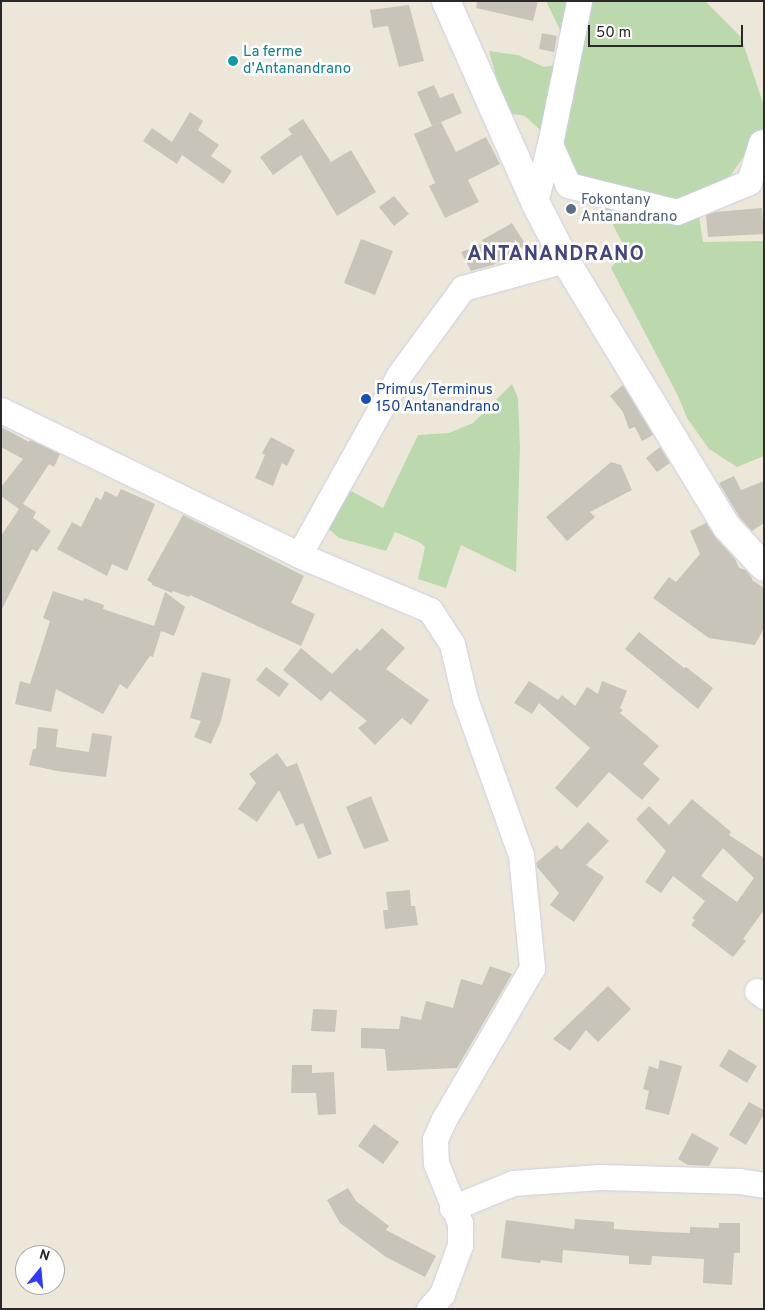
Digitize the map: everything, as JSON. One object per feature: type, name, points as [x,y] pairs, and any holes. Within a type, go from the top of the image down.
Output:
[{"type":"street","points":[[446,1],[535,202],[565,260],[727,527],[764,567]]},
{"type":"street","points":[[535,202],[550,144],[579,1]]},
{"type":"street","points":[[550,144],[568,185],[677,212],[725,194],[748,182],[761,143],[764,142]]},
{"type":"street","points":[[299,555],[399,375],[464,288],[565,260]]},
{"type":"street","points":[[1,410],[299,555],[430,610],[452,644],[465,699],[521,855],[532,968],[444,1119],[435,1139],[436,1164],[452,1208],[460,1223],[460,1245],[442,1294],[429,1309]]},
{"type":"street","points":[[452,1208],[513,1183],[600,1177],[739,1181],[764,1185]]},
{"type":"green space","points":[[546,1],[705,1],[741,37],[764,106],[764,128],[730,176],[696,196],[703,242],[764,241],[764,456],[737,467],[709,449],[687,418],[678,396],[611,268],[626,250],[612,223],[564,152],[525,116],[506,113],[489,51],[518,55],[544,67],[559,64],[564,38]]},
{"type":"green space","points":[[512,384],[518,398],[520,448],[516,572],[461,545],[446,588],[418,579],[425,547],[419,542],[395,532],[386,551],[339,538],[318,520],[338,484],[383,508],[418,435],[449,433],[473,423]]},
{"type":"building","points":[[477,1],[538,1],[533,21],[476,8]]},
{"type":"building","points":[[409,5],[424,61],[399,67],[388,26],[373,28],[370,10]]},
{"type":"building","points":[[542,33],[557,36],[554,52],[539,49]]},
{"type":"building","points":[[434,85],[440,98],[453,93],[462,113],[432,126],[417,92]]},
{"type":"building","points":[[190,112],[203,121],[198,130],[219,145],[211,156],[232,171],[223,184],[182,155],[177,164],[143,141],[152,128],[172,142]]},
{"type":"building","points":[[303,119],[331,162],[351,150],[376,192],[337,216],[301,155],[273,175],[260,157],[292,134],[288,129]]},
{"type":"building","points":[[441,122],[456,152],[486,137],[500,164],[468,180],[479,202],[445,218],[429,186],[435,183],[414,134]]},
{"type":"building","points":[[394,196],[409,214],[394,226],[379,207]]},
{"type":"building","points":[[762,208],[764,234],[708,237],[706,215],[715,212]]},
{"type":"building","points":[[512,223],[526,245],[493,265],[471,271],[461,252],[484,243],[482,240]]},
{"type":"building","points":[[361,239],[393,251],[375,295],[344,283]]},
{"type":"building","points":[[623,385],[653,435],[642,441],[635,427],[629,429],[623,412],[610,396]]},
{"type":"building","points":[[1,427],[29,442],[30,440],[60,454],[54,467],[49,464],[23,504],[36,512],[33,518],[51,531],[37,552],[32,549],[1,611],[1,536],[19,509],[1,496],[1,487],[23,459],[1,447]]},
{"type":"building","points":[[271,437],[295,450],[287,466],[282,463],[273,486],[255,478],[265,455],[262,453]]},
{"type":"building","points":[[660,447],[670,463],[657,472],[646,458]]},
{"type":"building","points":[[611,462],[621,465],[632,490],[590,512],[595,517],[567,541],[546,517]]},
{"type":"building","points":[[734,476],[741,490],[764,481],[764,523],[752,531],[740,518],[719,483]]},
{"type":"building","points":[[121,489],[155,504],[127,571],[112,564],[107,576],[57,549],[72,522],[81,527],[96,497],[101,500],[105,491],[117,497]]},
{"type":"building","points":[[183,515],[304,576],[291,603],[315,614],[301,646],[190,595],[189,597],[173,591],[172,593],[152,585],[147,580]]},
{"type":"building","points":[[706,523],[716,538],[735,559],[739,568],[746,570],[752,580],[764,588],[764,628],[755,645],[709,638],[653,598],[669,577],[676,582],[700,554],[690,531]]},
{"type":"building","points":[[53,591],[83,601],[84,598],[104,605],[103,609],[154,626],[165,592],[185,607],[174,636],[161,631],[153,657],[150,656],[127,689],[120,684],[103,714],[56,689],[51,712],[15,704],[20,681],[30,684],[50,621],[43,618]]},
{"type":"building","points":[[382,628],[405,648],[386,669],[429,700],[411,725],[402,718],[375,745],[358,728],[367,721],[330,691],[321,701],[283,670],[301,648],[332,674],[357,648],[360,651]]},
{"type":"building","points":[[639,632],[684,668],[686,667],[713,688],[698,709],[625,649]]},
{"type":"building","points":[[266,667],[289,684],[279,697],[256,680]]},
{"type":"building","points":[[202,672],[231,679],[221,721],[211,744],[194,737],[201,721],[190,718]]},
{"type":"building","points":[[529,681],[558,700],[562,695],[575,706],[587,687],[598,694],[602,681],[627,691],[620,708],[623,710],[620,713],[659,746],[643,764],[660,779],[642,800],[609,772],[577,808],[555,788],[590,748],[539,703],[532,714],[514,703]]},
{"type":"building","points":[[38,727],[58,729],[56,747],[89,752],[92,733],[112,736],[106,777],[57,771],[29,765],[33,749],[36,749]]},
{"type":"building","points":[[277,753],[287,767],[297,763],[332,854],[318,859],[303,823],[296,826],[279,790],[257,822],[238,809],[256,783],[249,774]]},
{"type":"building","points":[[371,796],[389,841],[364,849],[346,807]]},
{"type":"building","points":[[692,799],[731,832],[729,835],[764,858],[764,910],[743,939],[746,941],[733,957],[691,925],[695,920],[692,918],[705,901],[673,876],[661,893],[645,882],[666,851],[636,819],[649,806],[669,825]],"holes":[[[723,848],[754,878],[737,902],[701,876]]]},
{"type":"building","points":[[588,822],[609,841],[586,865],[604,877],[574,922],[550,905],[559,893],[537,867],[536,863],[557,845],[561,850]]},
{"type":"building","points":[[410,890],[411,906],[415,906],[418,925],[385,929],[383,910],[388,910],[386,892]]},
{"type":"building","points":[[490,966],[512,974],[457,1068],[387,1071],[385,1049],[361,1048],[361,1028],[399,1029],[401,1016],[421,1020],[426,1001],[453,1008],[461,979],[482,985]]},
{"type":"building","points":[[608,986],[631,1009],[598,1042],[586,1030],[570,1051],[553,1039]]},
{"type":"building","points":[[313,1009],[337,1010],[335,1032],[311,1031]]},
{"type":"building","points":[[729,1049],[757,1066],[747,1083],[719,1066]]},
{"type":"building","points":[[660,1060],[682,1066],[669,1115],[645,1109],[649,1091],[643,1089],[649,1066],[658,1069]]},
{"type":"building","points":[[292,1065],[312,1065],[312,1073],[334,1072],[336,1114],[318,1115],[316,1093],[291,1093]]},
{"type":"building","points":[[749,1102],[764,1110],[764,1114],[746,1145],[729,1135]]},
{"type":"building","points":[[374,1124],[399,1142],[383,1164],[358,1146]]},
{"type":"building","points":[[692,1133],[719,1148],[709,1166],[688,1165],[678,1159]]},
{"type":"building","points":[[348,1188],[356,1201],[389,1226],[386,1230],[436,1256],[425,1277],[386,1257],[340,1223],[327,1200]]},
{"type":"building","points":[[575,1219],[614,1222],[614,1229],[690,1233],[690,1227],[719,1228],[719,1223],[740,1223],[740,1253],[734,1253],[732,1285],[703,1283],[704,1259],[652,1256],[651,1265],[629,1264],[629,1256],[563,1250],[562,1263],[541,1260],[540,1263],[501,1258],[506,1220],[574,1229]]},
{"type":"place","name":"La ferme d'Antanandrano","points":[[233,61]]},
{"type":"place","name":"Fokontany Antanandrano","points":[[571,209]]},
{"type":"place","name":"Primus/Terminus 150 Antanandrano","points":[[366,399]]},
{"type":"district","name":"ANTANANDRANO","points":[[556,255]]}]
